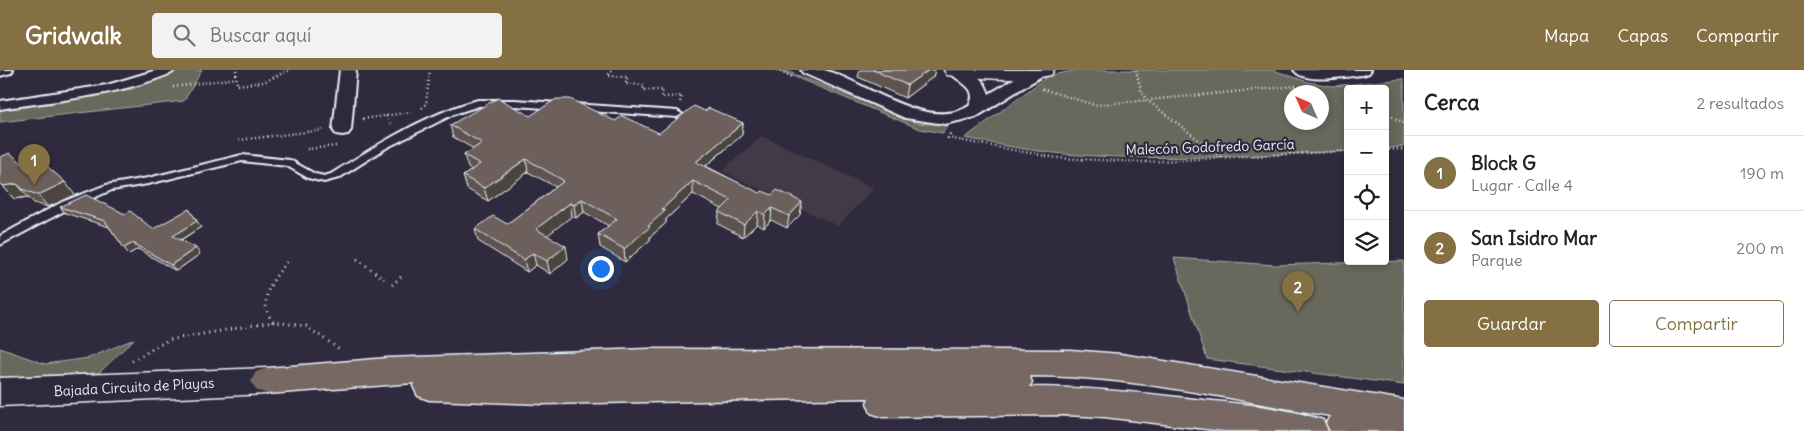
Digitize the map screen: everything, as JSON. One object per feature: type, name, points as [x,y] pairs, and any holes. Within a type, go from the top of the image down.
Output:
[{"type":"highway","points":[[267,381],[388,371],[648,362],[1070,363],[1121,367],[1404,414]]},
{"type":"highway","points":[[267,381],[543,390],[1058,382],[1123,386],[1215,399],[1388,431]]},
{"type":"highway","points":[[543,390],[661,406],[1066,400],[1192,412],[1262,421],[1311,431]]},
{"type":"main road","points":[[956,70],[1006,73],[1041,70]]},
{"type":"main road","name":"Bajada Circuito de Playas","points":[[0,392],[267,381]]},
{"type":"street","points":[[0,71],[5,70]]},
{"type":"street","points":[[0,105],[122,86],[151,78],[168,70]]},
{"type":"street","points":[[337,127],[348,70]]},
{"type":"street","points":[[809,70],[916,115],[937,118],[957,117],[977,108],[1041,70]]},
{"type":"street","points":[[956,70],[974,83],[980,91],[981,101],[977,108]]},
{"type":"street","points":[[1302,78],[1316,74],[1363,70]]},
{"type":"lane","points":[[0,241],[66,204],[110,187],[148,181],[242,158],[290,163],[312,176],[324,178],[335,176],[392,142],[451,112],[478,103],[515,102],[678,111]]},
{"type":"path","points":[[236,70],[237,85],[264,82],[289,70]]},
{"type":"path","points":[[239,140],[337,127],[408,113],[422,108],[426,104],[430,70]]},
{"type":"path","points":[[611,70],[608,76],[628,77],[625,84],[644,84],[642,90],[663,90],[661,97],[682,96],[678,111]]},
{"type":"path","points":[[1136,70],[1141,90],[1147,100],[1222,158]]},
{"type":"path","points":[[1021,82],[1095,105],[1147,100],[1302,78]]},
{"type":"path","points":[[427,99],[431,101]]},
{"type":"path","points":[[1389,114],[1404,122]]},
{"type":"path","name":"Malecón Godofredo García","points":[[957,117],[948,138],[1057,158],[1144,162],[1344,151]]},
{"type":"path","points":[[1389,150],[1404,149]]},
{"type":"path","points":[[357,259],[384,279]]},
{"type":"path","points":[[273,322],[268,318],[265,306],[268,290],[276,274],[289,260]]},
{"type":"path","points":[[392,285],[404,274]]},
{"type":"path","points":[[104,389],[119,369],[168,340],[273,322],[306,326],[350,356]]},
{"type":"shaded area","points":[[762,136],[874,188],[838,226],[722,171]]},
{"type":"green space","points":[[173,70],[202,70],[184,101],[0,122],[0,108],[132,89]]},
{"type":"green space","points":[[778,70],[784,70],[917,123],[948,125],[943,133],[920,129]]},
{"type":"green space","points":[[1077,70],[1273,70],[1308,82],[1326,85],[1284,85],[1284,130],[1329,130],[1329,86],[1404,79],[1404,146],[1389,148],[1389,85],[1344,85],[1344,151],[1213,157],[1111,157],[1050,152],[965,138],[1048,76]]},
{"type":"green space","points":[[1174,258],[1275,265],[1344,263],[1344,265],[1389,265],[1389,261],[1404,261],[1404,385],[1207,359]]},
{"type":"green space","points":[[134,339],[99,373],[0,377],[0,348],[45,364],[89,358]]},
{"type":"building","points":[[873,70],[929,70],[907,85]]},
{"type":"building","points":[[498,98],[530,116],[556,99],[570,99],[615,121],[622,116],[659,133],[694,106],[705,111],[709,108],[743,123],[696,162],[760,193],[762,191],[772,195],[777,190],[802,202],[789,216],[772,208],[765,215],[758,211],[744,225],[719,212],[731,200],[693,181],[662,209],[665,211],[648,226],[650,227],[624,249],[598,234],[617,219],[582,199],[574,205],[570,203],[536,229],[566,246],[547,261],[533,253],[524,260],[475,229],[493,216],[507,224],[564,181],[526,159],[484,188],[463,176],[480,164],[464,155],[482,143],[450,125]]},
{"type":"building","points":[[10,153],[29,169],[37,168],[38,170],[48,167],[65,182],[38,195],[24,190],[17,184],[3,186],[0,182],[0,157]]},
{"type":"building","points":[[86,195],[125,214],[130,211],[153,229],[189,209],[197,221],[173,236],[196,248],[171,265],[133,243],[124,248],[105,221],[60,207]]},
{"type":"place","name":"Block G","points":[[34,185]]},
{"type":"place","name":"San Isidro Mar","points":[[1298,312]]}]
